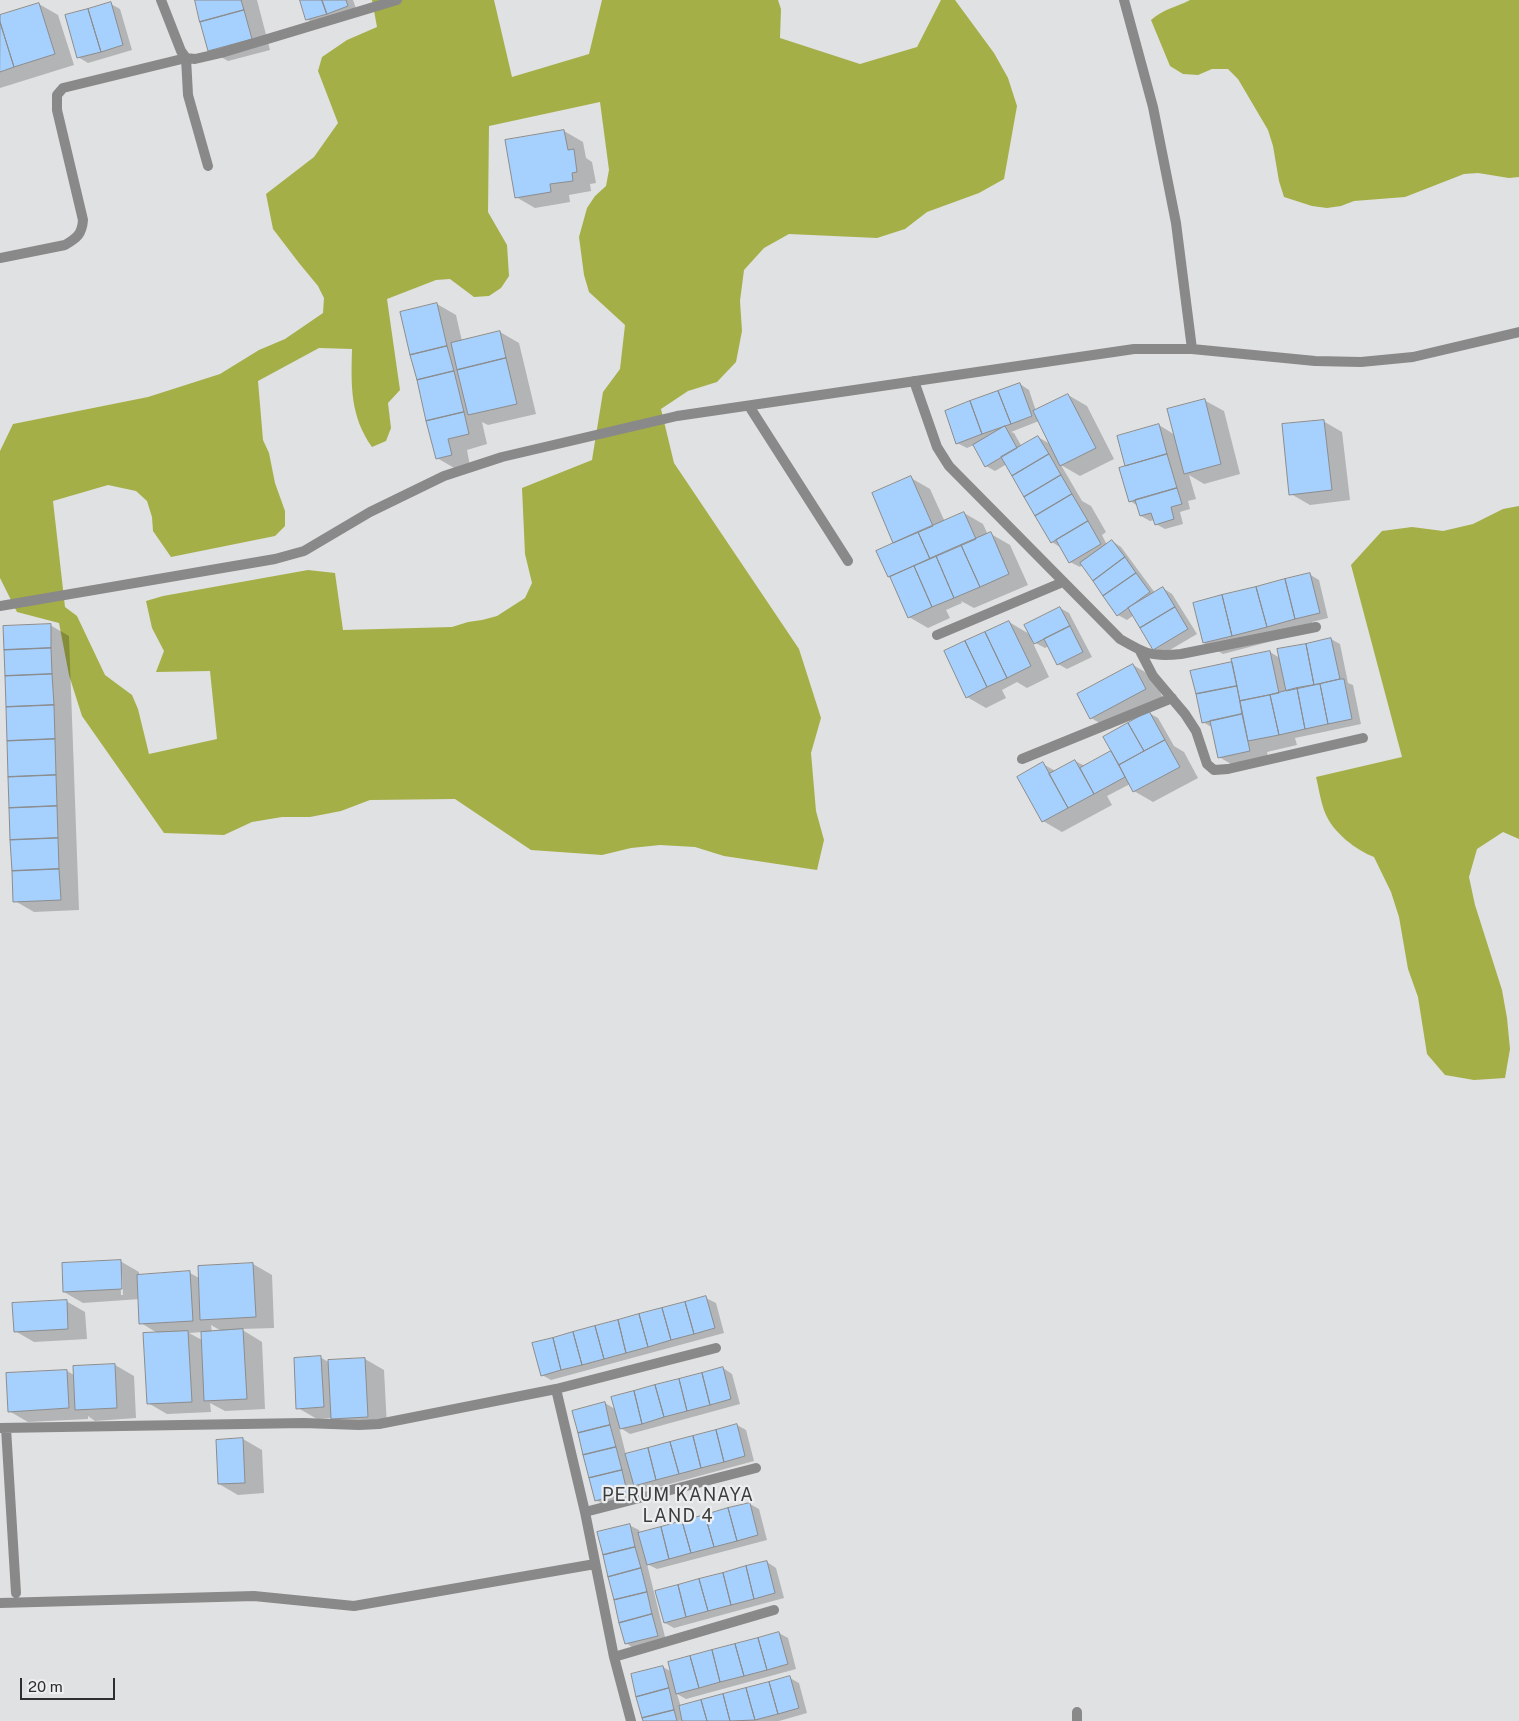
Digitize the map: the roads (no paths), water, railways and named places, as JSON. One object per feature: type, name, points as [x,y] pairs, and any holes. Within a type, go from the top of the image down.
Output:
[{"type":"street","points":[[161,0],[181,51],[186,58],[188,95],[208,166]]},
{"type":"street","points":[[0,258],[65,245],[83,230],[83,220],[57,110],[56,101],[59,92],[63,88],[186,58],[195,59],[221,53],[397,0]]},
{"type":"street","points":[[1124,0],[1153,107],[1176,223],[1192,349]]},
{"type":"street","points":[[0,606],[275,559],[304,551],[370,512],[444,476],[502,457],[677,416],[1134,349],[1192,349],[1315,361],[1361,362],[1413,357],[1519,332]]},
{"type":"street","points":[[914,381],[937,447],[949,466],[1120,639],[1140,651],[1160,656],[1181,654],[1316,626]]},
{"type":"street","points":[[749,406],[848,561]]},
{"type":"street","points":[[937,636],[1063,582]]},
{"type":"street","points":[[1140,651],[1153,676],[1196,731],[1207,764],[1214,770],[1228,770],[1363,738]]},
{"type":"street","points":[[1022,759],[1172,698]]},
{"type":"street","points":[[16,1593],[3,1428],[304,1423],[378,1424],[556,1389],[716,1348]]},
{"type":"street","points":[[556,1389],[586,1512],[614,1657],[631,1721]]},
{"type":"street","points":[[586,1512],[756,1468]]},
{"type":"street","points":[[0,1603],[254,1596],[354,1606],[595,1564]]},
{"type":"street","points":[[614,1657],[774,1610]]},
{"type":"district","name":"PERUM KANAYA LAND 4","points":[[678,1505]]}]
